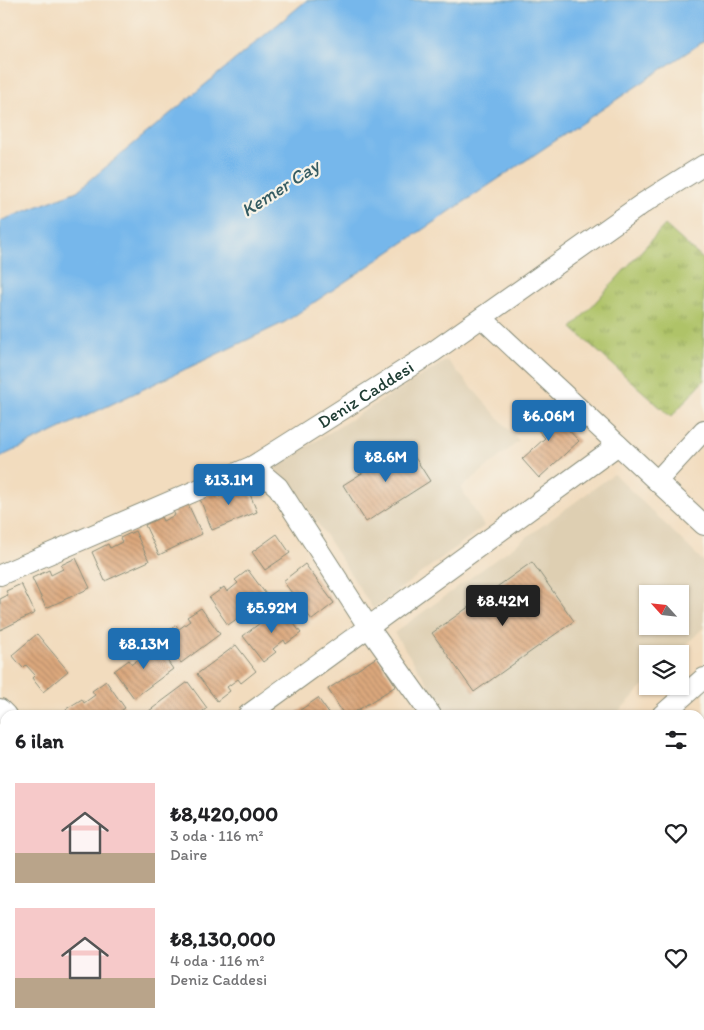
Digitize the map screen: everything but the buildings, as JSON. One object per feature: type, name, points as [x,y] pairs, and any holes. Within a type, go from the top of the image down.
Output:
[{"type":"street","name":"Deniz Caddesi","points":[[0,575],[253,466],[433,352],[645,202],[704,164]]},
{"type":"street","points":[[482,318],[704,525]]},
{"type":"street","points":[[657,482],[704,430]]},
{"type":"street","points":[[255,710],[618,445]]},
{"type":"street","points":[[253,466],[278,486],[369,628],[427,710]]},
{"type":"street","points":[[668,710],[704,678]]},
{"type":"shaded area","points":[[447,360],[519,441],[461,488],[484,526],[373,609],[293,485],[272,468]]},
{"type":"shaded area","points":[[614,474],[704,562],[704,627],[686,645],[639,645],[639,691],[620,710],[446,710],[394,633]]},
{"type":"green space","points":[[665,225],[704,260],[704,380],[671,417],[572,328]]},
{"type":"water","name":"Kemer Cay","points":[[307,0],[704,0],[704,41],[285,322],[0,457],[0,221],[77,191]]}]
